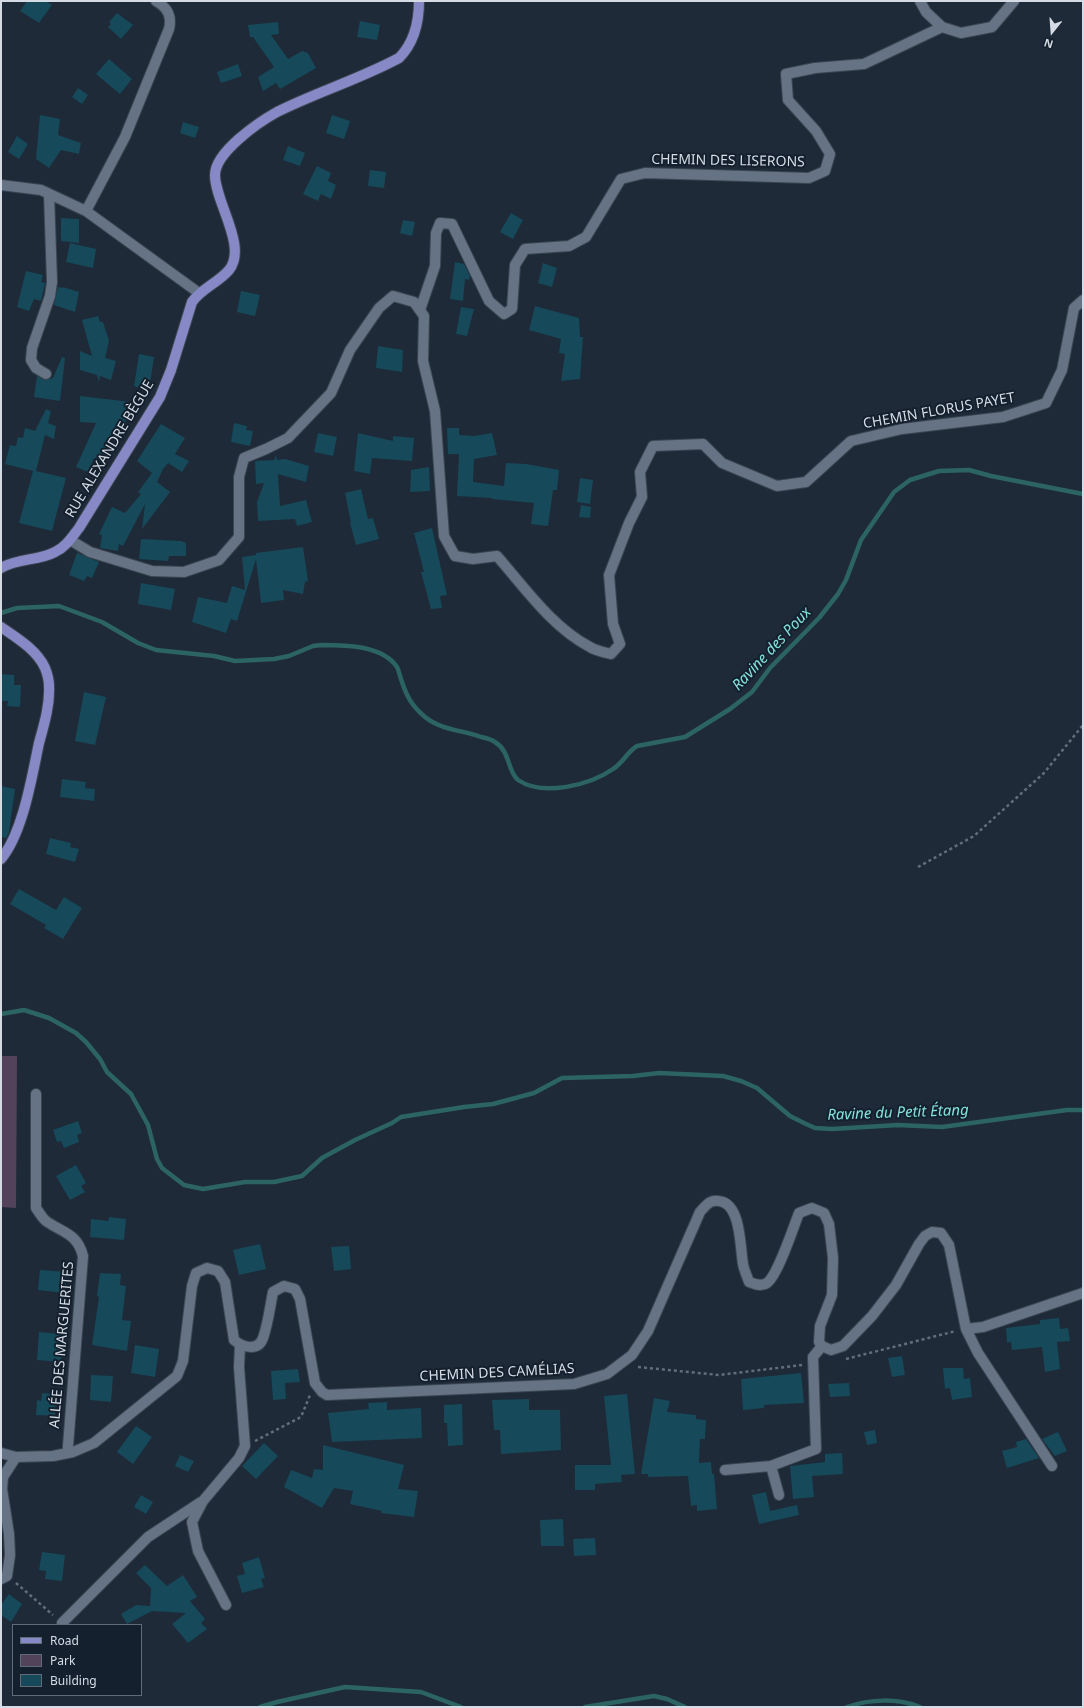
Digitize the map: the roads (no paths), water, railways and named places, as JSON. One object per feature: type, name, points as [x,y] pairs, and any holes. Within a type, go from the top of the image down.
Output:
[{"type":"main road","name":"RUE ALEXANDRE BÈGUE","points":[[1,568],[13,562],[55,553],[65,546],[70,540],[79,528],[160,397],[171,370],[192,302],[198,293],[229,270],[235,255],[234,239],[216,188],[215,173],[219,160],[228,148],[238,139],[276,113],[399,58],[409,45],[416,29],[419,13],[419,1]]},
{"type":"main road","points":[[1,627],[26,645],[36,655],[45,668],[50,685],[48,703],[26,803],[13,837],[1,859]]},
{"type":"street","points":[[86,211],[125,137],[169,30],[171,20],[167,9],[156,1]]},
{"type":"street","points":[[920,1],[926,12],[942,27],[961,33],[992,27],[1014,1]]},
{"type":"street","name":"CHEMIN DES LISERONS","points":[[420,310],[435,266],[436,233],[440,222],[452,224],[489,301],[504,314],[512,309],[515,265],[525,249],[569,246],[586,237],[621,179],[645,173],[809,178],[825,171],[830,154],[816,131],[788,100],[786,74],[815,68],[864,64],[942,27]]},
{"type":"street","points":[[1,185],[41,190],[86,211],[198,293]]},
{"type":"street","points":[[46,374],[36,368],[31,360],[32,348],[50,296],[52,282],[49,194]]},
{"type":"street","points":[[70,540],[90,552],[152,571],[184,572],[219,560],[239,537],[239,477],[244,458],[288,438],[331,393],[350,350],[383,304],[393,296],[414,302],[420,310]]},
{"type":"street","name":"CHEMIN FLORUS PAYET","points":[[420,310],[424,316],[423,361],[435,411],[444,536],[455,556],[473,559],[497,556],[540,606],[570,634],[591,648],[611,654],[620,644],[613,624],[609,575],[629,523],[642,497],[640,472],[653,446],[703,444],[722,463],[777,486],[806,482],[851,441],[902,429],[1003,417],[1046,403],[1062,370],[1074,308],[1083,300]]},
{"type":"street","name":"ALLÉE DES MARGUERITES","points":[[36,1094],[36,1208],[44,1220],[74,1237],[84,1256],[68,1438],[68,1453]]},
{"type":"street","name":"CHEMIN DES CAMÉLIAS","points":[[240,1345],[246,1347],[254,1346],[262,1340],[274,1292],[284,1286],[295,1289],[300,1299],[315,1384],[327,1396],[574,1384],[607,1374],[632,1355],[648,1331],[700,1212],[708,1203],[716,1200],[728,1204],[736,1216],[743,1266],[749,1282],[758,1286],[766,1284],[774,1275],[798,1213],[812,1208],[824,1213],[829,1224],[833,1258],[832,1295],[820,1326],[819,1342],[822,1346]]},
{"type":"street","points":[[725,1470],[771,1466],[816,1449],[813,1360],[822,1346],[831,1350],[843,1346],[872,1316],[896,1285],[919,1244],[932,1232],[941,1232],[949,1245],[966,1329],[978,1353],[1052,1466]]},
{"type":"street","points":[[1,1453],[16,1457],[53,1456],[68,1453],[94,1443],[177,1376],[183,1361],[192,1286],[196,1273],[207,1268],[218,1271],[225,1282],[234,1340],[240,1345],[239,1367],[245,1446],[239,1458],[203,1501],[192,1522],[198,1550],[226,1605]]},
{"type":"street","points":[[966,1329],[983,1327],[1083,1293]]},
{"type":"street","points":[[4,1578],[10,1555],[9,1534],[2,1489],[3,1477],[16,1457]]},
{"type":"street","points":[[771,1466],[779,1495]]},
{"type":"street","points":[[62,1623],[148,1537],[203,1501]]},
{"type":"waterway","name":"Ravine des Poux","points":[[1,613],[17,608],[59,606],[102,622],[138,643],[156,650],[214,656],[235,661],[274,659],[289,656],[313,646],[321,645],[352,646],[373,650],[382,654],[397,667],[408,697],[413,705],[425,717],[438,725],[492,740],[504,751],[512,772],[518,780],[528,785],[540,788],[566,787],[592,780],[603,775],[620,764],[630,751],[637,746],[685,737],[730,709],[752,692],[770,668],[819,618],[838,594],[846,580],[861,540],[894,492],[910,480],[939,471],[969,470],[991,476],[1083,494]]},
{"type":"waterway","name":"Ravine du Petit Étang","points":[[1,1014],[24,1010],[49,1018],[76,1033],[86,1042],[100,1059],[107,1072],[131,1094],[148,1125],[157,1159],[162,1168],[184,1185],[203,1189],[245,1182],[274,1182],[302,1176],[322,1158],[401,1117],[493,1104],[534,1093],[562,1078],[633,1076],[659,1073],[723,1076],[741,1081],[757,1088],[790,1116],[815,1128],[832,1129],[898,1125],[942,1127],[1067,1110],[1083,1110]]},
{"type":"waterway","points":[[260,1707],[345,1687],[421,1692],[461,1707]]},
{"type":"waterway","points":[[585,1707],[654,1696],[667,1699],[685,1707]]},
{"type":"waterway","points":[[847,1707],[874,1701],[902,1702],[920,1707]]}]
